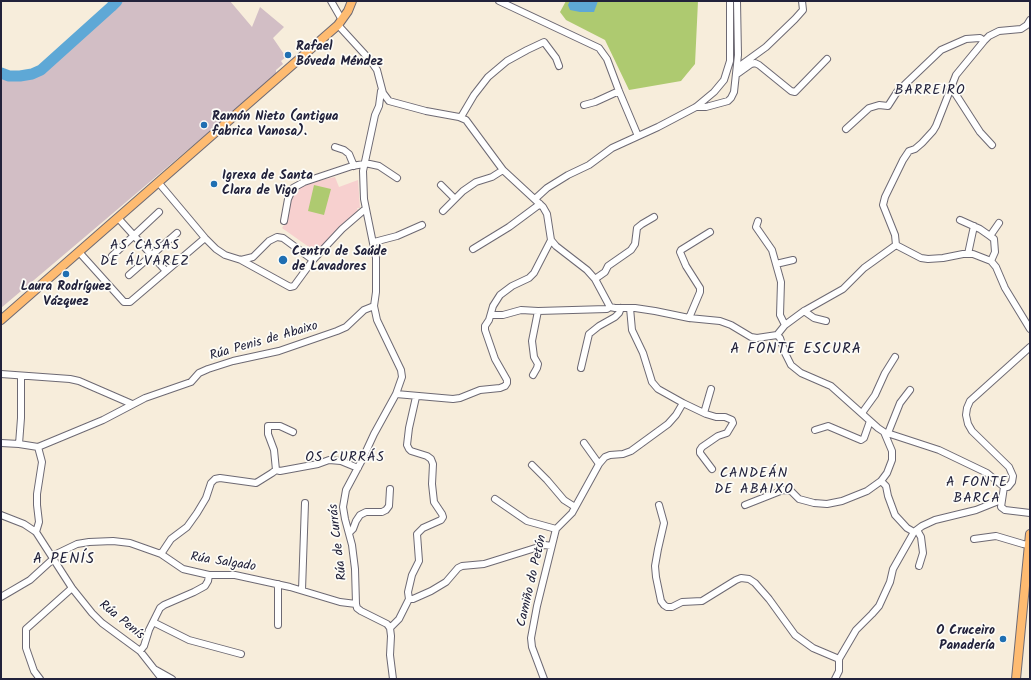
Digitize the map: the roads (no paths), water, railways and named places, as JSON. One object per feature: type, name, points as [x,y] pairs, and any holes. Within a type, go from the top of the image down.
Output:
[{"type":"main road","points":[[1,320],[340,23],[352,1]]},
{"type":"main road","points":[[1016,679],[1030,534]]},
{"type":"street","points":[[331,1],[344,33],[370,60],[377,70],[381,89],[385,97],[389,101],[426,111],[461,117],[470,125],[503,170],[537,202],[547,214],[551,240],[556,246],[587,270],[595,279],[610,307]]},
{"type":"street","points":[[499,1],[590,42],[599,48],[607,59],[618,91],[638,136]]},
{"type":"street","points":[[473,249],[509,226],[537,202],[547,188],[568,174],[589,165],[612,148],[696,107],[714,92],[724,80],[730,55],[730,1]]},
{"type":"street","points":[[696,107],[706,107],[732,98],[737,71],[737,1]]},
{"type":"street","points":[[737,71],[788,27],[803,10],[802,1]]},
{"type":"street","points":[[896,245],[895,234],[883,205],[885,197],[909,151],[922,143],[936,126],[950,87],[956,75],[984,41],[989,36],[999,31],[1021,29],[1027,25],[1030,20]]},
{"type":"street","points":[[846,129],[869,108],[879,105],[888,106],[897,92],[941,50],[966,39],[980,38],[984,41]]},
{"type":"street","points":[[461,117],[474,95],[488,77],[507,61],[527,50],[544,42],[556,58],[559,66]]},
{"type":"street","points":[[737,71],[755,63],[791,91],[795,92],[827,59]]},
{"type":"street","points":[[950,87],[980,132],[992,145]]},
{"type":"street","points":[[374,306],[377,270],[374,242],[366,210],[362,178],[375,115],[379,106],[381,89]]},
{"type":"street","points":[[584,105],[595,102],[618,91]]},
{"type":"street","points":[[379,106],[389,101]]},
{"type":"street","points":[[335,147],[344,150],[349,154],[354,166]]},
{"type":"street","points":[[284,221],[288,199],[293,188],[304,182],[365,164],[379,166],[398,178]]},
{"type":"street","points":[[442,211],[476,182],[492,177],[503,170]]},
{"type":"street","points":[[158,182],[216,249],[225,255],[241,260],[290,287],[297,283],[313,260],[342,229],[364,210],[366,210]]},
{"type":"street","points":[[441,185],[455,199]]},
{"type":"street","points":[[112,256],[159,212]]},
{"type":"street","points":[[595,279],[605,272],[608,266],[631,250],[635,244],[637,228],[654,217]]},
{"type":"street","points":[[118,218],[166,271]]},
{"type":"street","points":[[960,220],[974,226],[994,239],[995,252],[991,261]]},
{"type":"street","points":[[758,221],[756,227],[772,250],[781,282],[780,314],[785,325]]},
{"type":"street","points":[[990,236],[999,223]]},
{"type":"street","points":[[374,242],[397,236],[422,225]]},
{"type":"street","points":[[968,254],[974,226]]},
{"type":"street","points":[[689,318],[700,292],[700,288],[686,266],[680,250],[710,232]]},
{"type":"street","points":[[129,275],[177,233]]},
{"type":"street","points":[[241,260],[253,257],[270,241],[278,237],[283,238],[313,260]]},
{"type":"street","points":[[79,252],[124,302],[130,302],[205,238]]},
{"type":"street","points":[[396,394],[453,399],[460,398],[474,392],[506,386],[507,380],[495,359],[485,330],[486,326],[493,306],[500,295],[512,286],[529,278],[534,273],[551,240]]},
{"type":"street","points":[[896,245],[921,258],[928,259],[968,254],[983,257],[991,261],[1030,328]]},
{"type":"street","points":[[491,315],[503,315],[521,310],[538,312],[607,309],[610,307],[630,308],[655,311],[689,318],[720,321],[731,325],[752,337],[762,338],[777,334],[785,325],[804,311],[843,289],[864,268],[896,245]]},
{"type":"street","points":[[256,255],[255,259],[258,269]]},
{"type":"street","points":[[776,264],[794,260]]},
{"type":"street","name":"Rúa de Currás","points":[[356,604],[355,569],[345,519],[344,498],[346,490],[374,434],[396,394],[402,377],[402,373],[377,320],[374,306]]},
{"type":"street","name":"Rúa Penis de Abaixo","points":[[38,447],[103,420],[145,398],[191,382],[199,373],[208,369],[233,361],[279,351],[337,331],[346,327],[364,310],[374,306]]},
{"type":"street","points":[[581,368],[588,334],[615,317],[621,308]]},
{"type":"street","points":[[630,308],[632,330],[652,382],[658,389],[704,413],[716,417],[725,417],[732,420],[733,423],[727,433],[718,436],[700,450],[700,453],[712,469]]},
{"type":"street","points":[[804,311],[814,318],[826,321]]},
{"type":"street","points":[[533,375],[538,364],[534,356],[532,341],[538,312]]},
{"type":"street","points":[[777,334],[791,365],[801,373],[831,386],[870,421],[886,433],[939,450],[987,473],[1004,487]]},
{"type":"street","points":[[1004,487],[1008,487],[1012,482],[1013,476],[1009,467],[972,432],[966,415],[967,408],[970,401],[1030,347]]},
{"type":"street","points":[[862,414],[875,395],[885,373],[895,357]]},
{"type":"street","points":[[1,374],[21,377],[70,378],[132,404]]},
{"type":"street","points":[[18,444],[21,418],[21,377]]},
{"type":"street","points":[[704,413],[711,389]]},
{"type":"street","points":[[745,505],[783,490],[791,491],[799,499],[814,503],[827,504],[842,501],[867,491],[881,481],[887,473],[892,460],[892,451],[886,433],[900,403],[910,390]]},
{"type":"street","points":[[390,628],[399,620],[409,599],[408,592],[412,575],[419,561],[417,534],[423,528],[441,520],[443,517],[434,502],[432,484],[433,464],[431,459],[408,449],[409,428],[416,396]]},
{"type":"street","points":[[584,443],[599,464],[605,457],[610,455],[623,454],[632,451],[668,424],[676,415],[683,403]]},
{"type":"street","points":[[815,430],[828,426],[861,440],[864,438],[870,421]]},
{"type":"street","points":[[276,470],[274,450],[268,434],[268,426],[280,426],[293,432]]},
{"type":"street","points":[[1,443],[38,447],[42,462],[37,494],[39,522],[36,532]]},
{"type":"street","points":[[276,470],[280,471],[336,460],[358,468]]},
{"type":"street","name":"Camiño do Petón","points":[[544,679],[532,647],[532,638],[537,606],[550,557],[551,546],[556,529],[572,513],[599,464]]},
{"type":"street","points":[[532,465],[564,500],[575,507]]},
{"type":"street","points":[[161,554],[171,539],[187,527],[206,498],[211,483],[215,479],[220,478],[256,482],[272,474],[276,470]]},
{"type":"street","points":[[881,481],[886,486],[895,516],[907,528],[915,531],[921,537],[923,553],[919,566]]},
{"type":"street","points":[[1004,487],[1004,493],[1001,500],[1002,507],[1005,510],[1030,513]]},
{"type":"street","points":[[349,533],[353,529],[360,515],[366,512],[382,512],[386,510],[389,506],[390,488]]},
{"type":"street","points":[[495,500],[527,521],[556,529]]},
{"type":"street","points":[[835,679],[839,671],[839,659],[856,630],[879,606],[890,582],[893,569],[915,531],[935,520],[976,510],[1001,500]]},
{"type":"street","points":[[302,590],[305,503]]},
{"type":"street","points":[[659,505],[664,523],[655,566],[661,601],[664,605],[667,607],[672,607],[682,602],[702,601],[720,592],[736,580],[741,578],[749,579],[755,583],[769,599],[795,635],[813,648],[839,659]]},
{"type":"street","name":"Rúa Penís","points":[[1,515],[24,524],[36,532],[72,588],[92,613],[102,623],[140,651],[162,679]]},
{"type":"street","points":[[974,539],[996,536],[1029,545]]},
{"type":"street","name":"Rúa Salgado","points":[[1,597],[30,580],[52,557],[77,544],[113,541],[130,542],[161,554],[183,568],[209,575],[235,575],[302,590],[340,602],[356,604]]},
{"type":"street","points":[[409,599],[413,599],[431,591],[446,582],[458,568],[462,566],[484,564],[544,545],[551,546]]},
{"type":"street","points":[[140,651],[144,646],[160,608],[205,586],[209,575]]},
{"type":"street","points":[[278,584],[278,625]]},
{"type":"street","points":[[40,679],[34,671],[26,648],[26,629],[72,588]]},
{"type":"street","points":[[356,604],[357,608],[387,624],[390,628],[390,655],[393,679]]},
{"type":"street","points":[[153,622],[190,640],[241,654]]},
{"type":"street","points":[[155,669],[172,679]]},
{"type":"water","points":[[570,1],[598,1],[594,12],[580,12],[570,10],[568,5]]},
{"type":"waterway","points":[[1,73],[9,76],[20,76],[32,74],[41,70],[117,1]]},
{"type":"place","name":"Rafael Bóveda Méndez","points":[[288,55]]},
{"type":"place","name":"Ramón Nieto (antigua fabrica Vanosa).","points":[[204,125]]},
{"type":"place","name":"Igrexa de Santa Clara de Vigo","points":[[214,184]]},
{"type":"place","name":"Centro de Saúde de Lavadores","points":[[283,260]]},
{"type":"place","name":"Laura Rodríguez Vázquez","points":[[66,274]]},
{"type":"place","name":"O Cruceiro Panadería","points":[[1003,639]]},
{"type":"district","name":"BARREIRO","points":[[930,92]]},
{"type":"district","name":"AS CASAS DE ÁLVAREZ","points":[[145,256]]},
{"type":"district","name":"A FONTE ESCURA","points":[[796,350]]},
{"type":"district","name":"OS CURRÁS","points":[[345,459]]},
{"type":"district","name":"CANDEÁN DE ABAIXO","points":[[754,484]]},
{"type":"district","name":"A FONTE BARCA","points":[[977,492]]},
{"type":"district","name":"A PENÍS","points":[[64,560]]}]
